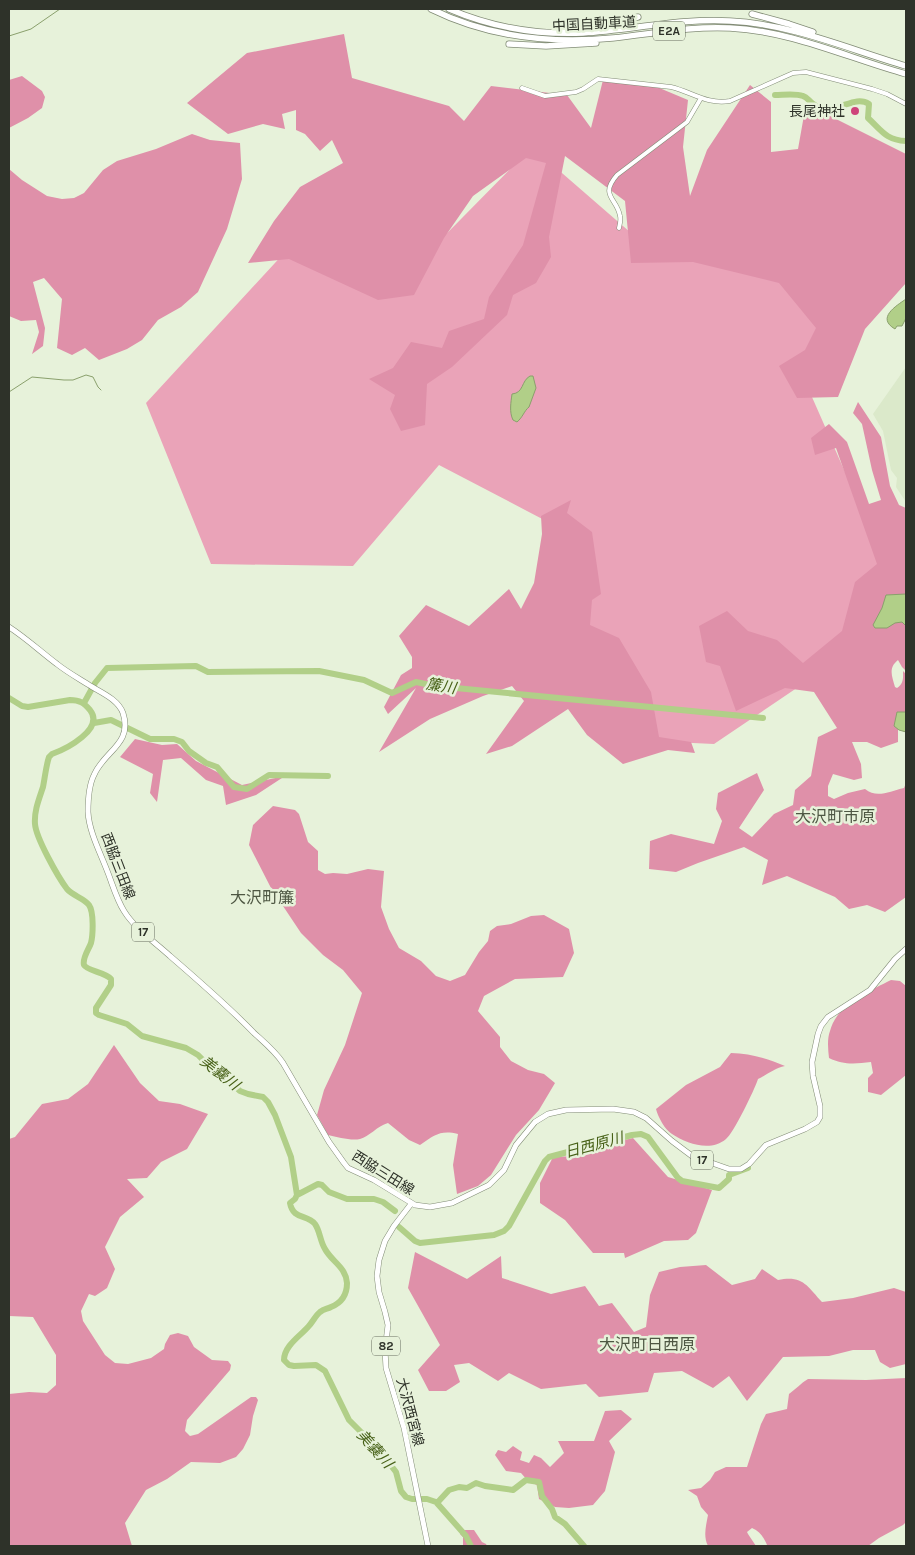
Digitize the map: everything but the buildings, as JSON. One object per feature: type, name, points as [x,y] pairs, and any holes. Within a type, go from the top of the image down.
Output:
[{"type":"highway","name":"中国自動車道","points":[[431,9],[484,29],[533,38],[582,40],[707,28],[745,29],[808,42],[906,74]]},
{"type":"highway","name":"中国自動車道","points":[[450,9],[485,21],[518,29],[550,32],[581,33],[691,21],[737,21],[788,29],[906,66]]},
{"type":"highway","points":[[752,14],[789,24],[849,48]]},
{"type":"highway","points":[[518,29],[544,30],[580,27],[638,17]]},
{"type":"highway","points":[[509,44],[572,46],[650,33]]},
{"type":"main road","name":"西脇三田線","points":[[9,627],[65,670],[108,696],[122,710],[125,722],[123,738],[104,759],[93,776],[89,794],[88,813],[92,830],[112,883],[127,916],[232,1010],[274,1051],[283,1063],[332,1148],[348,1168],[374,1180],[411,1204],[430,1207],[446,1204],[465,1198],[489,1185],[504,1170],[516,1145],[535,1122],[548,1114],[566,1110],[612,1109],[630,1111],[646,1118],[692,1156],[729,1169],[746,1166],[766,1145],[817,1122],[820,1117],[820,1106],[813,1076],[812,1062],[821,1026],[828,1017],[870,990],[895,959],[906,949]]},
{"type":"main road","name":"大沢西宮線","points":[[411,1204],[385,1241],[379,1260],[377,1276],[379,1292],[388,1325],[385,1350],[386,1368],[404,1428],[428,1546]]},
{"type":"street","points":[[522,88],[545,96],[576,92],[598,79],[671,87],[716,102],[730,101],[793,73],[812,72],[887,94],[906,104]]},
{"type":"street","points":[[619,228],[620,213],[610,193],[612,181],[617,175],[687,122],[701,98]]},
{"type":"shaded area","points":[[344,34],[352,78],[449,106],[464,121],[491,86],[567,95],[591,128],[603,80],[657,87],[688,100],[683,147],[690,196],[707,150],[750,85],[771,102],[771,152],[798,149],[806,104],[906,154],[906,283],[865,329],[838,397],[797,398],[779,366],[805,350],[816,328],[779,283],[693,262],[631,263],[625,201],[565,156],[549,237],[551,257],[536,283],[513,295],[507,315],[452,367],[427,384],[425,425],[401,431],[390,409],[395,395],[369,379],[393,368],[411,342],[442,348],[449,331],[484,319],[489,297],[523,245],[546,163],[526,158],[473,196],[444,238],[414,295],[378,300],[289,259],[248,263],[274,221],[300,187],[343,163],[332,140],[320,151],[305,134],[296,130],[296,110],[282,114],[285,129],[263,124],[228,134],[187,103],[247,53]]},
{"type":"shaded area","points":[[22,76],[42,91],[45,97],[42,108],[9,128],[9,80]]},
{"type":"shaded area","points":[[192,134],[210,140],[240,143],[242,179],[227,229],[198,292],[181,307],[158,320],[142,340],[127,349],[99,360],[85,348],[72,355],[57,348],[62,299],[44,278],[33,282],[45,328],[43,346],[32,354],[39,332],[36,320],[21,321],[9,316],[9,169],[47,196],[62,199],[74,198],[84,193],[103,170],[117,161],[156,149]]},
{"type":"shaded area","points":[[532,147],[646,246],[745,252],[842,316],[797,363],[882,556],[853,650],[714,744],[651,741],[582,631],[571,534],[439,465],[353,566],[211,564],[146,403],[286,251],[395,286]]},
{"type":"shaded area","points":[[906,299],[906,318],[902,326],[897,326],[895,329],[887,321],[887,317],[893,309]]},
{"type":"shaded area","points":[[906,367],[906,502],[896,487],[897,478],[891,470],[883,431],[873,414]]},
{"type":"shaded area","points":[[530,376],[533,376],[536,388],[529,407],[517,422],[513,420],[511,414],[512,394],[521,389]]},
{"type":"shaded area","points":[[858,402],[881,437],[890,486],[899,505],[906,508],[906,671],[898,660],[893,666],[892,672],[895,687],[897,688],[902,682],[903,671],[906,674],[906,715],[898,726],[898,742],[881,748],[867,742],[852,742],[861,764],[862,778],[854,780],[833,774],[828,786],[828,796],[834,799],[865,789],[879,794],[904,788],[906,783],[906,897],[885,912],[867,905],[849,909],[835,897],[787,876],[762,885],[768,860],[744,847],[676,872],[649,869],[650,841],[671,834],[714,844],[722,821],[716,809],[718,793],[757,773],[764,790],[739,828],[752,837],[774,814],[793,805],[795,790],[811,776],[818,737],[837,728],[814,692],[785,688],[736,711],[720,666],[706,662],[699,626],[727,611],[748,631],[777,640],[803,663],[842,631],[855,582],[877,564],[836,448],[815,455],[811,438],[829,424],[847,442],[869,504],[881,500],[862,424],[853,413]]},
{"type":"shaded area","points":[[571,500],[567,513],[592,532],[601,594],[592,600],[590,625],[619,638],[651,692],[659,737],[691,742],[695,753],[668,750],[623,764],[587,735],[568,709],[512,746],[486,754],[524,701],[512,686],[483,696],[430,719],[379,752],[416,688],[388,714],[384,707],[401,675],[412,668],[412,657],[399,636],[426,605],[469,626],[509,589],[521,609],[534,583],[542,534],[541,516]]},
{"type":"shaded area","points":[[906,594],[906,626],[902,622],[895,623],[887,628],[875,628],[873,625],[886,595]]},
{"type":"shaded area","points":[[897,712],[906,712],[906,732],[894,726]]},
{"type":"shaded area","points":[[135,739],[162,745],[177,744],[196,761],[242,785],[285,776],[256,795],[226,805],[223,786],[206,780],[181,758],[163,760],[157,802],[150,793],[153,774],[120,757]]},
{"type":"shaded area","points":[[273,806],[295,810],[299,814],[308,842],[318,851],[318,870],[325,874],[347,874],[368,869],[384,871],[381,907],[389,929],[399,948],[421,961],[436,976],[450,981],[465,975],[488,941],[490,931],[497,926],[511,924],[531,916],[544,915],[569,929],[574,953],[563,977],[515,979],[484,996],[478,1011],[500,1037],[500,1047],[511,1061],[528,1070],[544,1074],[555,1083],[539,1110],[516,1135],[491,1175],[478,1186],[457,1194],[453,1165],[458,1134],[438,1134],[420,1145],[409,1140],[388,1123],[380,1126],[363,1138],[349,1139],[328,1135],[317,1115],[324,1090],[345,1045],[362,993],[343,970],[323,955],[301,933],[271,888],[249,845],[253,825]]},
{"type":"shaded area","points":[[891,980],[900,981],[906,986],[906,1075],[881,1095],[868,1092],[868,1078],[873,1073],[871,1062],[849,1063],[829,1058],[828,1041],[834,1022],[846,1006],[863,994]]},
{"type":"shaded area","points":[[114,1045],[140,1083],[159,1101],[180,1104],[208,1114],[187,1149],[161,1162],[147,1178],[127,1179],[144,1197],[120,1217],[105,1247],[115,1269],[107,1288],[95,1296],[89,1294],[81,1311],[83,1321],[105,1355],[115,1363],[128,1364],[151,1358],[164,1349],[170,1335],[178,1333],[188,1336],[194,1347],[212,1360],[228,1361],[231,1365],[230,1370],[187,1420],[185,1431],[190,1436],[198,1434],[251,1397],[256,1397],[258,1400],[250,1435],[243,1449],[236,1457],[220,1463],[191,1462],[167,1479],[146,1490],[125,1523],[132,1546],[9,1546],[9,1394],[47,1393],[56,1385],[56,1355],[33,1317],[9,1316],[9,1139],[15,1137],[42,1104],[68,1099],[88,1084]]},
{"type":"shaded area","points":[[731,1053],[759,1057],[785,1066],[758,1079],[734,1129],[720,1143],[706,1146],[699,1145],[678,1138],[669,1132],[658,1116],[656,1109],[686,1085],[720,1067]]},
{"type":"shaded area","points":[[633,1138],[668,1177],[712,1190],[696,1233],[688,1240],[664,1241],[625,1258],[624,1253],[593,1253],[565,1220],[540,1203],[540,1183],[553,1157],[575,1156],[596,1147]]},
{"type":"shaded area","points":[[415,1252],[467,1279],[501,1256],[502,1278],[551,1294],[585,1286],[599,1306],[612,1303],[634,1332],[646,1327],[650,1295],[659,1272],[680,1267],[706,1265],[732,1285],[755,1279],[762,1269],[778,1280],[793,1279],[804,1283],[822,1302],[853,1298],[894,1288],[906,1292],[906,1364],[890,1368],[880,1362],[875,1350],[853,1350],[829,1356],[783,1357],[747,1401],[729,1376],[713,1388],[682,1371],[654,1373],[648,1392],[599,1397],[586,1384],[541,1389],[509,1373],[498,1381],[469,1363],[454,1365],[460,1382],[446,1391],[429,1391],[418,1370],[440,1345],[408,1288]]},
{"type":"shaded area","points":[[906,1378],[906,1522],[903,1525],[868,1546],[771,1546],[767,1545],[761,1535],[752,1528],[747,1532],[756,1546],[708,1546],[705,1535],[708,1515],[701,1507],[697,1496],[688,1490],[701,1488],[710,1480],[715,1472],[726,1467],[747,1467],[766,1414],[787,1409],[789,1394],[803,1382],[808,1379],[866,1380]]},
{"type":"shaded area","points":[[621,1410],[632,1419],[609,1441],[615,1452],[605,1491],[593,1505],[569,1508],[555,1507],[539,1499],[537,1485],[528,1481],[521,1473],[506,1471],[495,1455],[498,1450],[506,1452],[513,1446],[522,1452],[520,1460],[529,1463],[534,1455],[541,1458],[550,1467],[564,1453],[558,1441],[594,1441],[605,1411]]},
{"type":"shaded area","points":[[463,1530],[474,1530],[487,1546],[463,1546],[463,1537],[460,1534]]},
{"type":"waterway","points":[[9,36],[31,29],[60,9]]},
{"type":"waterway","points":[[775,95],[800,95],[823,108],[836,108],[855,102],[864,102],[869,104],[868,118],[881,131],[889,137],[906,141]]},
{"type":"waterway","points":[[9,392],[32,377],[73,380],[86,375],[93,377],[101,390]]},
{"type":"waterway","name":"簾川","points":[[84,703],[95,683],[107,668],[196,666],[208,672],[319,671],[364,680],[392,693],[416,682],[435,686],[763,718]]},
{"type":"waterway","name":"美嚢川","points":[[9,698],[22,706],[28,707],[70,700],[82,702],[90,710],[93,717],[92,724],[82,737],[49,757],[36,810],[35,824],[48,857],[63,883],[69,891],[87,903],[91,908],[92,939],[84,965],[111,979],[111,985],[96,1008],[96,1013],[127,1024],[142,1036],[186,1048],[198,1055],[240,1091],[263,1097],[268,1102],[291,1157],[297,1195],[290,1203],[292,1208],[294,1212],[315,1224],[325,1249],[346,1277],[346,1291],[343,1298],[335,1305],[318,1314],[289,1346],[284,1360],[289,1365],[316,1365],[325,1371],[349,1420],[378,1449],[396,1472],[401,1491],[406,1497],[436,1502],[466,1536],[471,1546]]},
{"type":"waterway","points":[[94,723],[111,720],[150,739],[174,739],[182,742],[189,751],[206,763],[217,767],[234,787],[247,789],[269,775],[328,776]]},
{"type":"waterway","name":"日西原川","points":[[399,1227],[420,1243],[494,1235],[504,1231],[509,1226],[549,1157],[632,1135],[641,1134],[648,1137],[682,1181],[719,1188],[729,1179],[729,1175],[748,1168]]},
{"type":"waterway","name":"日西原川","points":[[297,1195],[318,1184],[322,1185],[329,1192],[347,1199],[374,1199],[383,1202],[395,1211]]},
{"type":"waterway","points":[[437,1503],[449,1490],[459,1487],[467,1488],[476,1483],[513,1490],[526,1480],[539,1482],[542,1496],[552,1509],[555,1517],[565,1524],[584,1546]]},
{"type":"place","name":"長尾神社","points":[[855,111]]},
{"type":"district","name":"大沢町市原","points":[[835,816]]},
{"type":"district","name":"大沢町簾","points":[[262,897]]},
{"type":"district","name":"大沢町日西原","points":[[647,1344]]}]
